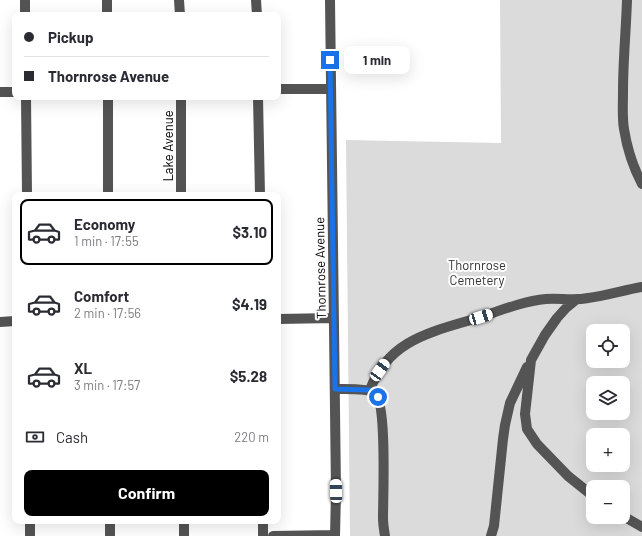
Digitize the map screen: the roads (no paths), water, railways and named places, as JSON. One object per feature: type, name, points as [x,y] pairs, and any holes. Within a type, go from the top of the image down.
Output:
[{"type":"street","points":[[25,0],[25,12]]},
{"type":"street","points":[[107,0],[107,12]]},
{"type":"street","points":[[179,0],[180,12]]},
{"type":"street","points":[[256,0],[256,12]]},
{"type":"street","name":"Thornrose Avenue","points":[[330,0],[336,491],[335,536]]},
{"type":"street","points":[[627,0],[623,61],[623,121],[630,154],[642,184]]},
{"type":"street","points":[[281,89],[331,89]]},
{"type":"street","points":[[0,92],[12,92]]},
{"type":"street","points":[[26,100],[27,192]]},
{"type":"street","points":[[108,100],[108,192]]},
{"type":"street","name":"Lake Avenue","points":[[181,100],[181,192]]},
{"type":"street","points":[[258,100],[260,192]]},
{"type":"street","points":[[370,390],[386,362],[402,346],[417,338],[533,301],[598,297],[623,290],[642,287]]},
{"type":"street","points":[[491,536],[494,526],[503,439],[510,403],[545,335],[557,318],[577,299]]},
{"type":"street","points":[[281,319],[334,318]]},
{"type":"street","points":[[0,322],[12,321]]},
{"type":"street","points":[[531,360],[525,409],[525,422],[527,429],[536,444],[551,460],[586,490]]},
{"type":"street","points":[[335,389],[370,390],[378,397],[382,419],[384,478],[383,518],[385,536]]},
{"type":"street","points":[[630,520],[642,527]]},
{"type":"street","points":[[30,524],[30,536]]},
{"type":"street","points":[[110,524],[110,536]]},
{"type":"street","points":[[184,524],[184,536]]},
{"type":"street","points":[[262,524],[263,536]]},
{"type":"street","points":[[273,536],[335,536]]},
{"type":"park label","name":"Thornrose Cemetery","points":[[477,272]]}]
